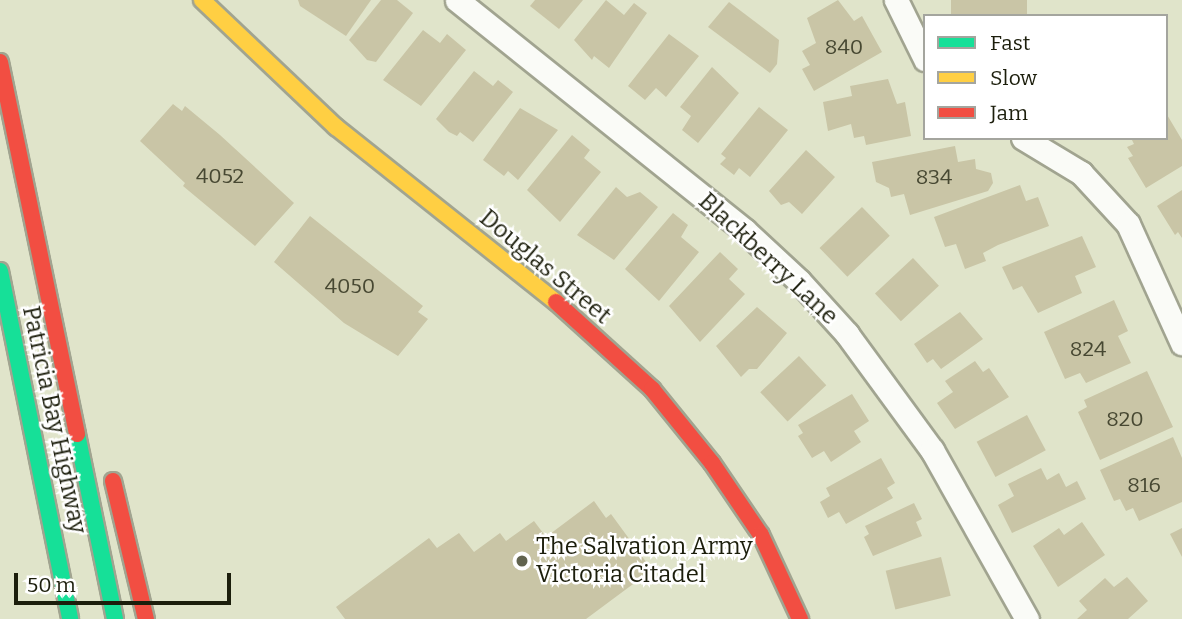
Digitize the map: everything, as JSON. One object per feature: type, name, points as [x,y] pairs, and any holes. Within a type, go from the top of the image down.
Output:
[{"type":"main road","name":"Douglas Street","points":[[202,0],[336,127],[554,301],[652,389],[712,463],[761,535],[800,619]]},
{"type":"main road","points":[[0,62],[38,228],[116,619]]},
{"type":"main road","points":[[38,228],[78,353]]},
{"type":"main road","name":"Patricia Bay Highway","points":[[0,271],[70,619]]},
{"type":"main road","points":[[109,466],[146,619]]},
{"type":"street","name":"Blackberry Lane","points":[[457,0],[744,230],[799,281],[855,344],[932,450],[1027,619]]},
{"type":"street","points":[[896,0],[923,55]]},
{"type":"street","points":[[1026,140],[1081,173],[1128,224],[1182,344]]},
{"type":"building","points":[[298,0],[371,0],[346,36],[300,6]]},
{"type":"building","points":[[381,0],[397,0],[413,13],[376,62],[367,60],[349,40]]},
{"type":"building","points":[[535,0],[583,0],[559,29],[530,6]]},
{"type":"building","points":[[606,0],[624,15],[634,3],[647,13],[609,68],[594,56],[592,60],[574,40]]},
{"type":"building","points":[[838,0],[854,21],[862,16],[882,52],[814,91],[802,69],[810,65],[802,51],[816,43],[807,18]]},
{"type":"building","points":[[951,0],[1027,0],[1027,14],[951,14]]},
{"type":"building","points":[[729,2],[779,40],[777,64],[770,73],[708,27]]},
{"type":"building","points":[[423,30],[440,43],[447,34],[466,50],[421,106],[383,80]]},
{"type":"building","points":[[669,34],[699,56],[666,97],[656,88],[645,100],[628,86]]},
{"type":"building","points":[[712,67],[739,93],[698,143],[682,130],[691,116],[680,107]]},
{"type":"building","points":[[474,71],[493,86],[498,80],[513,92],[473,142],[460,132],[457,136],[449,132],[436,119]]},
{"type":"building","points":[[888,79],[897,104],[905,102],[911,136],[866,145],[864,136],[854,138],[851,124],[828,131],[823,102],[852,96],[850,86]]},
{"type":"building","points":[[173,104],[182,111],[185,106],[294,203],[255,246],[183,186],[185,183],[140,141]]},
{"type":"building","points":[[759,107],[788,130],[750,177],[739,168],[734,175],[720,164],[726,158],[721,154]]},
{"type":"building","points":[[520,108],[558,130],[518,180],[508,171],[504,176],[483,160]]},
{"type":"building","points":[[1168,116],[1182,140],[1182,166],[1146,188],[1128,158],[1133,156],[1127,147],[1134,144],[1132,140],[1168,140]]},
{"type":"building","points":[[572,135],[590,150],[584,158],[601,172],[560,222],[527,190]]},
{"type":"building","points":[[955,146],[958,162],[975,159],[976,169],[991,173],[993,183],[988,191],[910,215],[904,194],[891,197],[889,188],[876,182],[872,162]]},
{"type":"building","points":[[806,150],[835,177],[802,214],[789,202],[781,205],[769,191]]},
{"type":"building","points":[[1020,185],[1026,201],[1038,197],[1049,226],[998,245],[983,253],[986,261],[965,269],[956,244],[945,247],[934,217]]},
{"type":"building","points":[[616,187],[627,197],[640,192],[658,207],[614,260],[577,235]]},
{"type":"building","points":[[1182,190],[1182,238],[1178,232],[1175,235],[1157,206]]},
{"type":"building","points":[[862,207],[890,236],[847,277],[820,248]]},
{"type":"building","points":[[673,213],[688,225],[681,237],[699,252],[659,301],[625,269]]},
{"type":"building","points":[[310,216],[423,306],[418,312],[428,319],[398,356],[344,323],[274,262]]},
{"type":"building","points":[[1082,236],[1096,267],[1075,276],[1082,293],[1038,313],[1022,286],[1013,290],[1002,267]]},
{"type":"building","points":[[720,252],[738,269],[729,279],[745,294],[700,342],[669,306]]},
{"type":"building","points":[[913,258],[939,286],[901,321],[875,293]]},
{"type":"building","points":[[1114,300],[1128,331],[1118,336],[1131,363],[1086,383],[1080,373],[1065,379],[1044,332]]},
{"type":"building","points":[[757,307],[787,333],[757,369],[749,369],[741,377],[716,346]]},
{"type":"building","points":[[960,312],[983,339],[941,369],[933,359],[927,363],[914,344]]},
{"type":"building","points":[[799,356],[826,385],[788,421],[760,392]]},
{"type":"building","points":[[975,361],[983,372],[989,368],[1009,397],[955,429],[937,403],[953,392],[945,381]]},
{"type":"building","points":[[1147,371],[1173,427],[1100,460],[1078,412],[1087,407],[1084,400]]},
{"type":"building","points":[[852,394],[869,421],[854,431],[861,442],[831,462],[824,451],[812,458],[798,436],[803,433],[798,425]]},
{"type":"building","points":[[1027,415],[1046,450],[995,477],[977,442]]},
{"type":"building","points":[[1173,437],[1182,458],[1182,502],[1139,521],[1133,508],[1126,511],[1120,499],[1114,501],[1100,470]]},
{"type":"building","points":[[881,458],[895,483],[887,488],[893,498],[846,524],[839,512],[828,518],[820,502],[830,496],[826,488]]},
{"type":"building","points":[[1041,468],[1047,480],[1059,473],[1066,487],[1077,481],[1086,499],[1012,533],[998,505],[1014,496],[1008,484]]},
{"type":"building","name":"The Salvation Army Victoria Citadel","points":[[594,501],[606,518],[611,514],[652,570],[586,619],[345,619],[336,607],[429,538],[437,548],[459,533],[474,552],[500,533],[506,541],[534,521],[546,537]]},
{"type":"building","points":[[914,503],[922,519],[916,522],[922,536],[873,556],[864,537],[869,534],[865,526]]},
{"type":"building","points":[[1082,522],[1105,555],[1058,587],[1033,546],[1059,528],[1064,535]]},
{"type":"building","points":[[1182,528],[1182,557],[1170,534]]},
{"type":"building","points":[[941,557],[951,596],[895,610],[886,571]]},
{"type":"building","points":[[1127,577],[1148,601],[1128,619],[1077,619],[1087,610],[1079,601],[1105,578],[1114,587]]},
{"type":"traffic: fast","points":[[0,271],[70,619]]},
{"type":"traffic: fast","points":[[77,434],[115,619]]},
{"type":"traffic: slow","points":[[202,0],[336,127],[556,302]]},
{"type":"traffic: jam","points":[[0,62],[77,434]]},
{"type":"traffic: jam","points":[[556,302],[652,389],[712,463],[761,535],[800,619]]},
{"type":"traffic: jam","points":[[113,481],[146,619]]},
{"type":"place","name":"The Salvation Army Victoria Citadel","points":[[522,561]]}]
